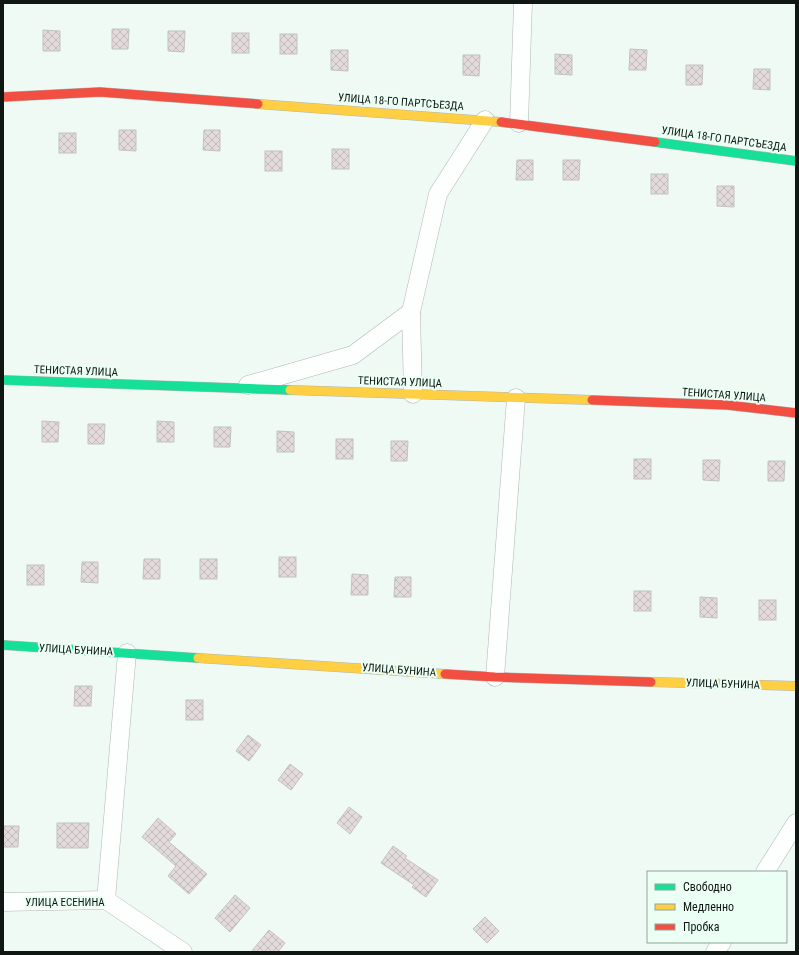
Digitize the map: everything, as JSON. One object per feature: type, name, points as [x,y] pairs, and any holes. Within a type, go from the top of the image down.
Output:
[{"type":"street","points":[[519,123],[523,3]]},
{"type":"street","name":"УЛИЦА 18-ГО ПАРТСЪЕЗДА","points":[[3,97],[100,92],[485,120],[519,123],[796,161]]},
{"type":"street","points":[[413,394],[411,312],[438,194],[485,120]]},
{"type":"street","points":[[236,388],[353,355],[411,312]]},
{"type":"street","name":"ТЕНИСТАЯ УЛИЦА","points":[[3,380],[727,406],[796,413]]},
{"type":"street","points":[[495,676],[516,398]]},
{"type":"street","name":"УЛИЦА БУНИНА","points":[[3,645],[495,676],[796,686]]},
{"type":"street","points":[[106,900],[128,653]]},
{"type":"street","points":[[767,871],[796,823]]},
{"type":"street","name":"УЛИЦА ЕСЕНИНА","points":[[3,902],[106,900],[183,952]]},
{"type":"street","points":[[715,952],[721,943]]},
{"type":"building","points":[[112,29],[129,29],[128,49],[112,49]]},
{"type":"building","points":[[43,30],[60,31],[60,51],[43,51]]},
{"type":"building","points":[[168,31],[185,31],[184,52],[168,51]]},
{"type":"building","points":[[232,33],[249,33],[249,53],[232,53]]},
{"type":"building","points":[[280,34],[297,34],[297,54],[280,54]]},
{"type":"building","points":[[630,49],[647,50],[646,70],[629,70]]},
{"type":"building","points":[[331,50],[348,50],[348,71],[331,70]]},
{"type":"building","points":[[555,54],[572,55],[572,75],[555,74]]},
{"type":"building","points":[[463,55],[480,55],[479,76],[463,75]]},
{"type":"building","points":[[686,65],[703,65],[702,85],[686,85]]},
{"type":"building","points":[[754,69],[770,69],[770,90],[753,89]]},
{"type":"building","points":[[119,130],[136,130],[136,151],[119,150]]},
{"type":"building","points":[[204,130],[220,130],[220,151],[203,150]]},
{"type":"building","points":[[59,133],[76,133],[76,153],[59,153]]},
{"type":"building","points":[[332,149],[349,149],[349,169],[332,169]]},
{"type":"building","points":[[265,151],[282,151],[282,171],[265,171]]},
{"type":"building","points":[[517,160],[533,160],[533,180],[516,180]]},
{"type":"building","points":[[563,160],[580,160],[579,180],[563,180]]},
{"type":"building","points":[[651,174],[668,174],[668,194],[651,194]]},
{"type":"building","points":[[717,186],[734,186],[734,207],[717,206]]},
{"type":"building","points":[[42,421],[59,422],[58,442],[42,442]]},
{"type":"building","points":[[157,421],[174,422],[174,442],[157,442]]},
{"type":"building","points":[[88,424],[105,424],[104,444],[88,444]]},
{"type":"building","points":[[214,427],[231,427],[230,447],[214,447]]},
{"type":"building","points":[[277,431],[294,432],[294,452],[277,452]]},
{"type":"building","points":[[336,439],[353,439],[353,459],[336,459]]},
{"type":"building","points":[[391,441],[408,441],[407,461],[391,461]]},
{"type":"building","points":[[634,459],[651,459],[651,479],[634,479]]},
{"type":"building","points":[[703,460],[720,460],[719,481],[703,480]]},
{"type":"building","points":[[768,461],[785,461],[784,481],[768,481]]},
{"type":"building","points":[[279,557],[296,557],[296,577],[279,577]]},
{"type":"building","points":[[144,559],[160,559],[160,579],[143,579]]},
{"type":"building","points":[[200,559],[217,559],[217,579],[200,579]]},
{"type":"building","points":[[82,562],[98,562],[98,583],[81,582]]},
{"type":"building","points":[[27,565],[44,565],[44,585],[27,585]]},
{"type":"building","points":[[352,574],[368,575],[368,595],[351,595]]},
{"type":"building","points":[[395,577],[411,577],[411,597],[394,597]]},
{"type":"building","points":[[634,591],[651,591],[651,611],[634,611]]},
{"type":"building","points":[[700,597],[717,598],[717,618],[700,617]]},
{"type":"building","points":[[759,600],[776,600],[776,620],[759,620]]},
{"type":"building","points":[[75,686],[92,686],[91,706],[74,706]]},
{"type":"building","points":[[186,700],[203,700],[203,720],[186,720]]},
{"type":"building","points":[[248,735],[261,745],[249,761],[236,751]]},
{"type":"building","points":[[290,764],[303,774],[291,790],[278,780]]},
{"type":"building","points":[[349,807],[362,817],[350,834],[337,823]]},
{"type":"building","points":[[158,818],[176,834],[169,842],[207,874],[189,894],[168,876],[176,866],[142,837]]},
{"type":"building","points":[[57,823],[89,823],[88,848],[57,848]]},
{"type":"building","points":[[3,826],[19,826],[18,847],[3,847]]},
{"type":"building","points":[[393,846],[407,856],[405,858],[438,880],[426,897],[412,887],[414,885],[381,863]]},
{"type":"building","points":[[235,895],[250,908],[230,932],[215,918]]},
{"type":"building","points":[[485,917],[499,931],[487,943],[473,929]]},
{"type":"building","points":[[269,930],[285,943],[278,952],[251,952]]},
{"type":"traffic: fast","points":[[655,142],[796,161]]},
{"type":"traffic: fast","points":[[3,380],[290,390]]},
{"type":"traffic: fast","points":[[3,645],[198,658]]},
{"type":"traffic: slow","points":[[258,104],[501,122]]},
{"type":"traffic: slow","points":[[290,390],[592,400]]},
{"type":"traffic: slow","points":[[198,658],[445,674]]},
{"type":"traffic: slow","points":[[651,682],[796,686]]},
{"type":"traffic: jam","points":[[3,97],[100,92],[258,104]]},
{"type":"traffic: jam","points":[[501,122],[655,142]]},
{"type":"traffic: jam","points":[[592,400],[727,405],[796,413]]},
{"type":"traffic: jam","points":[[445,674],[651,682]]}]
